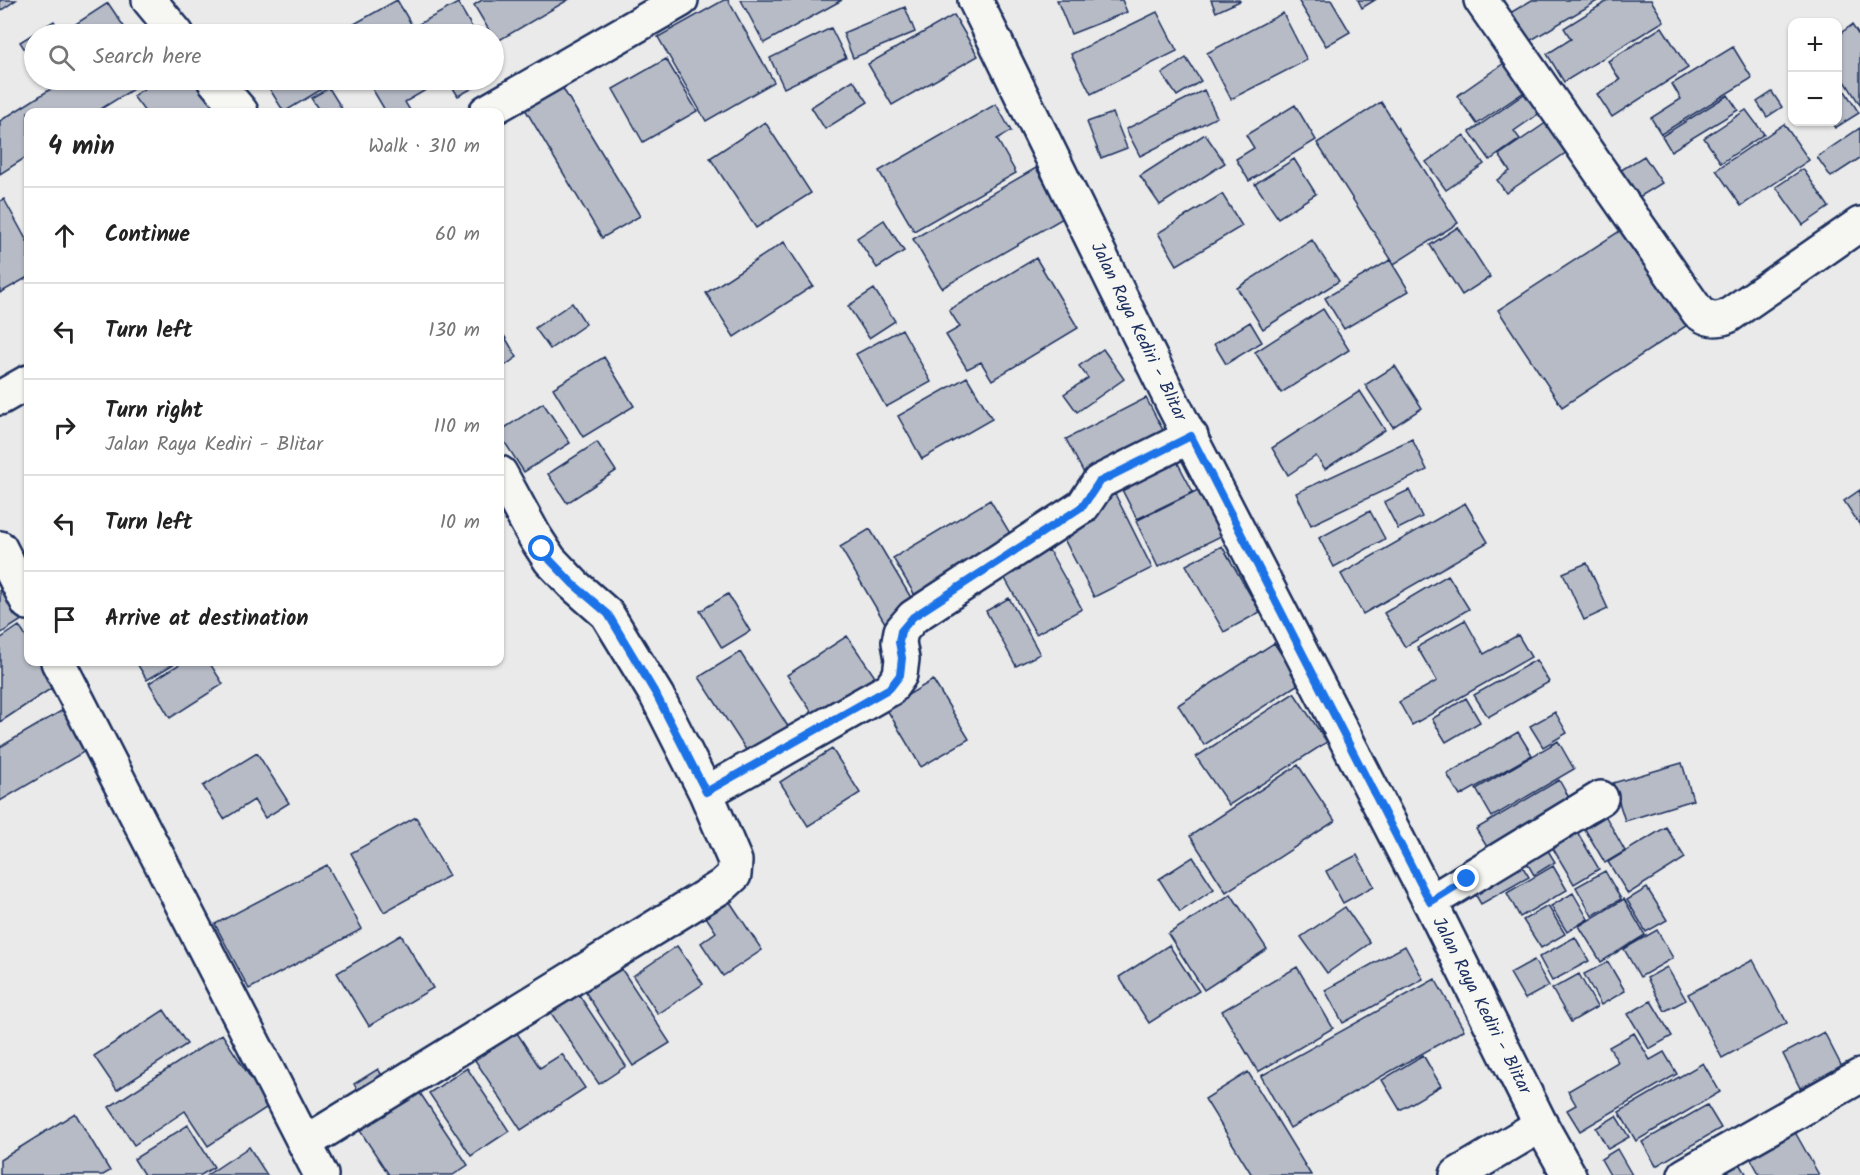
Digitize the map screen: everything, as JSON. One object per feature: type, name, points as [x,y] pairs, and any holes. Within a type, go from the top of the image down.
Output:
[{"type":"street","points":[[149,0],[169,24]]},
{"type":"street","points":[[493,108],[681,0]]},
{"type":"street","name":"Jalan Raya Kediri - Blitar","points":[[975,0],[1174,406],[1430,902],[1541,1125],[1569,1175]]},
{"type":"street","points":[[1482,0],[1698,312],[1708,319],[1728,316],[1860,224]]},
{"type":"street","points":[[223,90],[238,108]]},
{"type":"street","points":[[0,398],[24,384]]},
{"type":"street","points":[[706,792],[890,688],[900,675],[901,631],[913,617],[1083,506],[1099,482],[1191,436]]},
{"type":"street","points":[[305,1143],[722,886],[734,875],[735,861],[706,792],[657,696],[608,614],[573,584],[550,560],[504,480]]},
{"type":"street","points":[[0,548],[24,595]]},
{"type":"street","points":[[60,666],[321,1175]]},
{"type":"street","points":[[1430,902],[1600,798]]},
{"type":"street","points":[[1685,1175],[1860,1076]]},
{"type":"street","points":[[1457,1175],[1541,1125]]},
{"type":"building","points":[[0,0],[16,0],[0,11]]},
{"type":"building","points":[[397,0],[411,24],[354,24]]},
{"type":"building","points":[[482,0],[568,0],[504,37],[504,24],[485,24],[474,5]]},
{"type":"building","points":[[724,0],[728,0],[774,82],[706,121],[658,37]]},
{"type":"building","points":[[741,0],[842,0],[764,43]]},
{"type":"building","points":[[1057,0],[1122,0],[1127,12],[1071,34]]},
{"type":"building","points":[[1211,0],[1239,0],[1240,1],[1216,12]]},
{"type":"building","points":[[1298,0],[1331,0],[1350,32],[1326,46]]},
{"type":"building","points":[[1358,0],[1375,0],[1362,8]]},
{"type":"building","points":[[1532,0],[1599,0],[1528,42],[1510,13]]},
{"type":"building","points":[[1609,0],[1651,0],[1664,21],[1564,82],[1547,54],[1571,39],[1564,28]]},
{"type":"building","points":[[108,3],[122,24],[76,24]]},
{"type":"building","points":[[458,3],[470,24],[419,24]]},
{"type":"building","points":[[905,7],[915,32],[853,58],[843,33]]},
{"type":"building","points":[[1157,12],[1177,51],[1091,94],[1071,54]]},
{"type":"building","points":[[1283,13],[1307,60],[1231,99],[1207,53]]},
{"type":"building","points":[[954,15],[978,56],[892,105],[868,64]]},
{"type":"building","points":[[1852,25],[1860,37],[1860,105],[1842,76],[1842,32]]},
{"type":"building","points":[[1662,27],[1688,68],[1612,117],[1597,94],[1620,80],[1608,61]]},
{"type":"building","points":[[831,28],[846,58],[784,88],[770,58]]},
{"type":"building","points":[[1733,47],[1752,78],[1661,134],[1651,118],[1681,99],[1672,84]]},
{"type":"building","points":[[1186,58],[1201,81],[1177,96],[1162,74]]},
{"type":"building","points":[[666,59],[697,111],[643,142],[613,89]]},
{"type":"building","points":[[1507,61],[1527,90],[1477,124],[1457,96]]},
{"type":"building","points":[[853,80],[868,102],[825,129],[811,107]]},
{"type":"building","points":[[1842,86],[1859,113],[1842,124]]},
{"type":"building","points":[[562,87],[640,216],[602,238],[525,109]]},
{"type":"building","points":[[49,90],[132,90],[102,108],[24,108],[24,159],[0,174],[0,121]]},
{"type":"building","points":[[142,90],[212,90],[222,108],[142,108],[133,96]]},
{"type":"building","points":[[270,90],[320,90],[291,108],[282,108]]},
{"type":"building","points":[[325,90],[330,90],[342,108],[317,108],[311,98]]},
{"type":"building","points":[[373,90],[426,90],[405,102],[409,108],[384,108]]},
{"type":"building","points":[[454,90],[469,90],[458,96]]},
{"type":"building","points":[[1204,90],[1217,117],[1140,156],[1126,129]]},
{"type":"building","points":[[1527,92],[1541,112],[1514,131],[1520,139],[1490,160],[1470,132]]},
{"type":"building","points":[[1772,92],[1782,107],[1767,117],[1757,102]]},
{"type":"building","points":[[1728,95],[1738,110],[1671,151],[1662,136]]},
{"type":"building","points":[[1381,102],[1458,223],[1394,264],[1317,143]]},
{"type":"building","points":[[996,104],[1011,131],[997,139],[1016,173],[914,231],[879,171]]},
{"type":"building","points":[[1295,105],[1316,140],[1249,181],[1236,159],[1254,148],[1246,135]]},
{"type":"building","points":[[1746,110],[1764,134],[1721,163],[1704,138]]},
{"type":"building","points":[[1113,113],[1127,148],[1101,158],[1087,122]]},
{"type":"building","points":[[1553,118],[1573,148],[1506,193],[1497,180],[1510,171],[1499,155]]},
{"type":"building","points":[[765,122],[811,193],[756,228],[710,158]]},
{"type":"building","points":[[1784,124],[1809,160],[1741,206],[1716,170]]},
{"type":"building","points":[[1860,128],[1860,158],[1831,177],[1817,157]]},
{"type":"building","points":[[1205,134],[1225,163],[1160,205],[1140,176]]},
{"type":"building","points":[[1464,135],[1484,164],[1446,190],[1426,162]]},
{"type":"building","points":[[1644,156],[1662,183],[1636,199],[1618,172]]},
{"type":"building","points":[[1294,159],[1316,194],[1278,218],[1255,184]]},
{"type":"building","points":[[1036,168],[1065,217],[942,288],[913,239]]},
{"type":"building","points":[[1803,169],[1829,207],[1803,225],[1776,187]]},
{"type":"building","points":[[1222,194],[1242,226],[1177,265],[1158,233]]},
{"type":"building","points":[[4,199],[24,236],[24,279],[0,293],[0,201]]},
{"type":"building","points":[[884,220],[904,251],[877,268],[857,238]]},
{"type":"building","points":[[1629,225],[1692,322],[1562,407],[1498,310]]},
{"type":"building","points":[[1458,227],[1490,277],[1462,295],[1430,245]]},
{"type":"building","points":[[1312,240],[1339,281],[1263,329],[1237,288]]},
{"type":"building","points":[[784,242],[813,286],[734,337],[706,293]]},
{"type":"building","points":[[1036,258],[1078,328],[992,380],[981,362],[967,369],[946,335],[960,327],[949,310]]},
{"type":"building","points":[[1390,260],[1409,291],[1344,329],[1325,298]]},
{"type":"building","points":[[874,289],[895,321],[869,338],[848,306]]},
{"type":"building","points":[[572,303],[586,324],[550,349],[535,328]]},
{"type":"building","points":[[1323,309],[1349,350],[1281,393],[1255,352]]},
{"type":"building","points":[[1250,322],[1262,342],[1226,364],[1214,344]]},
{"type":"building","points":[[902,329],[931,382],[886,407],[856,354]]},
{"type":"building","points":[[504,336],[517,357],[504,366]]},
{"type":"building","points":[[1103,349],[1124,379],[1077,412],[1064,394],[1088,378],[1079,366]]},
{"type":"building","points":[[604,357],[634,406],[583,437],[553,388]]},
{"type":"building","points":[[1395,366],[1422,408],[1393,427],[1365,385]]},
{"type":"building","points":[[967,377],[992,419],[922,459],[898,416]]},
{"type":"building","points":[[1360,391],[1385,430],[1325,469],[1316,456],[1288,475],[1272,448]]},
{"type":"building","points":[[1146,398],[1166,436],[1086,477],[1066,439]]},
{"type":"building","points":[[543,403],[570,443],[524,472],[504,441],[504,428]]},
{"type":"building","points":[[1412,439],[1427,470],[1311,525],[1296,493]]},
{"type":"building","points":[[597,442],[616,471],[567,503],[548,474]]},
{"type":"building","points":[[1171,450],[1193,492],[1137,519],[1116,478]]},
{"type":"building","points":[[1200,489],[1223,535],[1158,567],[1136,521]]},
{"type":"building","points":[[1409,490],[1422,517],[1398,529],[1384,502]]},
{"type":"building","points":[[1860,490],[1860,525],[1844,501]]},
{"type":"building","points":[[1115,494],[1152,568],[1094,597],[1063,537],[1095,521],[1088,507]]},
{"type":"building","points":[[990,500],[1014,540],[916,597],[893,558]]},
{"type":"building","points":[[1465,503],[1488,542],[1363,614],[1341,574]]},
{"type":"building","points":[[1370,511],[1385,539],[1334,567],[1319,538]]},
{"type":"building","points":[[870,529],[916,606],[885,623],[840,547]]},
{"type":"building","points":[[1222,546],[1260,612],[1224,632],[1186,565]]},
{"type":"building","points":[[1049,550],[1082,609],[1036,634],[1003,575]]},
{"type":"building","points":[[1587,563],[1608,609],[1584,620],[1563,573]]},
{"type":"building","points":[[0,573],[24,610],[24,619],[0,634]]},
{"type":"building","points":[[1448,575],[1469,609],[1405,647],[1384,613]]},
{"type":"building","points":[[728,594],[750,631],[722,648],[700,611]]},
{"type":"building","points":[[1009,598],[1040,654],[1016,666],[986,611]]},
{"type":"building","points":[[1465,620],[1484,654],[1518,635],[1531,657],[1412,725],[1399,702],[1437,681],[1417,647]]},
{"type":"building","points":[[19,626],[24,634],[24,666],[46,666],[58,684],[0,722],[0,639]]},
{"type":"building","points":[[847,636],[875,677],[815,717],[787,675]]},
{"type":"building","points":[[1274,643],[1300,683],[1204,745],[1178,705]]},
{"type":"building","points":[[740,652],[791,731],[750,756],[699,677]]},
{"type":"building","points":[[1536,660],[1549,682],[1488,717],[1474,695]]},
{"type":"building","points":[[138,666],[170,666],[147,680]]},
{"type":"building","points":[[177,666],[212,666],[223,684],[170,718],[149,683]]},
{"type":"building","points":[[933,680],[969,739],[921,767],[886,708]]},
{"type":"building","points":[[1294,693],[1327,742],[1229,805],[1196,757]]},
{"type":"building","points":[[1466,698],[1480,722],[1446,742],[1432,719]]},
{"type":"building","points":[[68,707],[92,747],[0,801],[0,747]]},
{"type":"building","points":[[1555,712],[1567,733],[1543,747],[1530,726]]},
{"type":"building","points":[[1518,732],[1532,755],[1460,796],[1447,774]]},
{"type":"building","points":[[1558,741],[1574,769],[1492,817],[1476,789]]},
{"type":"building","points":[[832,749],[860,793],[808,826],[780,782]]},
{"type":"building","points":[[257,753],[289,803],[265,818],[254,800],[224,819],[203,786]]},
{"type":"building","points":[[1682,763],[1693,800],[1625,821],[1613,783]]},
{"type":"building","points":[[1298,765],[1335,821],[1226,892],[1190,836]]},
{"type":"building","points":[[1559,780],[1572,803],[1490,852],[1476,829]]},
{"type":"building","points":[[1601,808],[1625,851],[1605,863],[1580,821]]},
{"type":"building","points":[[416,817],[449,876],[384,912],[351,853]]},
{"type":"building","points":[[1573,825],[1599,869],[1574,884],[1548,840]]},
{"type":"building","points":[[1666,827],[1685,858],[1628,894],[1608,862]]},
{"type":"building","points":[[1541,839],[1555,862],[1534,875],[1520,851]]},
{"type":"building","points":[[1357,855],[1374,886],[1343,903],[1326,871]]},
{"type":"building","points":[[1516,856],[1529,877],[1481,904],[1469,884]]},
{"type":"building","points":[[1193,857],[1214,889],[1180,912],[1159,879]]},
{"type":"building","points":[[327,865],[362,929],[249,989],[215,924]]},
{"type":"building","points":[[1553,866],[1567,890],[1520,917],[1507,893]]},
{"type":"building","points":[[1605,871],[1621,899],[1592,916],[1576,887]]},
{"type":"building","points":[[1647,888],[1667,920],[1646,932],[1627,900]]},
{"type":"building","points":[[1573,893],[1588,919],[1567,932],[1551,906]]},
{"type":"building","points":[[1231,894],[1267,949],[1204,990],[1168,934]]},
{"type":"building","points":[[726,896],[762,950],[723,976],[701,943],[716,932],[702,911]]},
{"type":"building","points":[[1624,899],[1645,935],[1601,962],[1579,926]]},
{"type":"building","points":[[1548,906],[1565,934],[1541,948],[1523,920]]},
{"type":"building","points":[[1345,907],[1370,943],[1327,973],[1301,937]]},
{"type":"building","points":[[1657,930],[1673,958],[1640,977],[1624,949]]},
{"type":"building","points":[[401,935],[433,988],[369,1026],[337,973]]},
{"type":"building","points":[[1575,937],[1589,961],[1552,981],[1539,957]]},
{"type":"building","points":[[1169,945],[1199,991],[1149,1023],[1119,977]]},
{"type":"building","points":[[677,946],[703,984],[658,1014],[633,976]]},
{"type":"building","points":[[1405,946],[1423,979],[1343,1023],[1325,990]]},
{"type":"building","points":[[1534,960],[1549,986],[1525,999],[1510,973]]},
{"type":"building","points":[[1753,960],[1787,1023],[1722,1058],[1688,994]]},
{"type":"building","points":[[617,962],[670,1043],[633,1066],[581,985]]},
{"type":"building","points":[[1608,962],[1625,991],[1601,1005],[1584,974]]},
{"type":"building","points":[[1297,967],[1333,1028],[1258,1072],[1222,1011]]},
{"type":"building","points":[[1667,967],[1686,1000],[1665,1011],[1647,978]]},
{"type":"building","points":[[1579,974],[1597,1007],[1571,1022],[1552,989]]},
{"type":"building","points":[[1435,979],[1464,1030],[1290,1128],[1261,1076]]},
{"type":"building","points":[[575,989],[626,1066],[599,1084],[547,1007]]},
{"type":"building","points":[[1651,1001],[1672,1036],[1649,1049],[1628,1014]]},
{"type":"building","points":[[164,1010],[187,1044],[117,1090],[94,1056]]},
{"type":"building","points":[[515,1030],[540,1068],[562,1054],[585,1088],[521,1130],[473,1057]]},
{"type":"building","points":[[1824,1032],[1842,1067],[1800,1088],[1783,1054]]},
{"type":"building","points":[[1634,1033],[1650,1060],[1664,1052],[1677,1074],[1580,1131],[1567,1110],[1576,1105],[1568,1091],[1618,1062],[1609,1047]]},
{"type":"building","points":[[222,1034],[269,1106],[208,1146],[185,1111],[134,1145],[109,1107]]},
{"type":"building","points":[[1423,1055],[1441,1086],[1400,1110],[1382,1080]]},
{"type":"building","points":[[1703,1063],[1720,1092],[1636,1141],[1619,1112]]},
{"type":"building","points":[[467,1068],[509,1131],[471,1156],[429,1093]]},
{"type":"building","points":[[378,1069],[387,1083],[362,1098],[354,1084]]},
{"type":"building","points":[[1248,1072],[1311,1175],[1252,1175],[1205,1099]]},
{"type":"building","points":[[412,1081],[468,1165],[453,1175],[389,1175],[353,1120]]},
{"type":"building","points":[[1707,1105],[1721,1128],[1656,1166],[1642,1142]]},
{"type":"building","points":[[75,1113],[110,1171],[103,1175],[0,1175],[0,1160]]},
{"type":"building","points":[[1616,1116],[1629,1137],[1608,1149],[1596,1128]]},
{"type":"building","points":[[188,1125],[214,1167],[201,1175],[144,1175],[134,1159]]},
{"type":"building","points":[[1791,1125],[1819,1175],[1760,1175],[1746,1150]]},
{"type":"building","points":[[249,1147],[267,1175],[207,1175]]},
{"type":"building","points":[[1617,1149],[1632,1175],[1610,1175],[1601,1159]]},
{"type":"building","points":[[1733,1152],[1747,1175],[1695,1175]]},
{"type":"route","points":[[542,549],[573,584],[608,614],[657,696],[706,792],[890,688],[900,675],[901,631],[913,617],[1083,506],[1099,482],[1191,436],[1430,902],[1467,879]]}]
